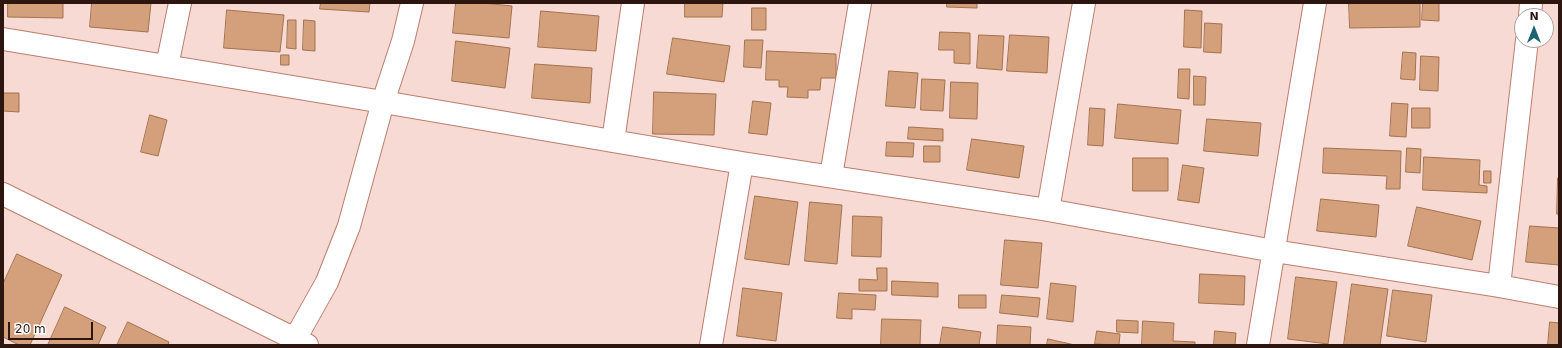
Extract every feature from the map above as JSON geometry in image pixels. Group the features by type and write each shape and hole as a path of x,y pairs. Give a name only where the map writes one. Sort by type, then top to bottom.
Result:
{"street":[{"path":"167,66 180,3"},
{"path":"3,194 301,342 349,226 383,102 403,41 412,3"},
{"path":"613,141 634,3"},
{"path":"831,176 860,3"},
{"path":"1048,210 1084,3"},
{"path":"1258,345 1315,3"},
{"path":"3,39 742,163 1048,210 1274,251 1559,296"},
{"path":"1499,286 1526,48"},
{"path":"711,345 742,163"}],"building":[{"path":"8,3 63,3 63,18 8,17"},
{"path":"92,3 151,3 148,32 90,27"},
{"path":"321,3 370,3 369,12 320,9"},
{"path":"456,3 483,3 512,6 509,38 453,33"},
{"path":"685,3 723,3 722,17 685,17"},
{"path":"947,3 977,3 977,8 947,7"},
{"path":"1349,3 1420,3 1420,27 1350,28"},
{"path":"1423,3 1439,3 1439,21 1422,20"},
{"path":"752,8 766,8 766,30 752,30"},
{"path":"227,10 284,15 280,52 224,48"},
{"path":"1185,10 1202,11 1201,48 1184,47"},
{"path":"541,11 599,16 596,51 538,47"},
{"path":"288,20 296,20 296,49 287,48"},
{"path":"304,20 315,21 315,51 303,50"},
{"path":"1205,23 1222,24 1221,53 1204,52"},
{"path":"940,32 970,33 970,64 954,63 954,50 939,50"},
{"path":"979,35 1004,36 1002,70 977,68"},
{"path":"1010,35 1049,37 1047,73 1007,71"},
{"path":"673,38 730,46 724,82 667,74"},
{"path":"745,40 763,40 761,68 744,67"},
{"path":"456,41 510,48 505,88 452,81"},
{"path":"767,51 836,54 836,78 821,78 820,90 808,90 808,98 787,97 788,87 779,87 779,80 766,80"},
{"path":"1403,52 1416,53 1415,80 1401,79"},
{"path":"281,55 289,55 289,65 281,65"},
{"path":"1421,56 1439,57 1438,91 1420,90"},
{"path":"535,64 592,68 590,103 532,98"},
{"path":"1179,69 1190,69 1189,99 1178,98"},
{"path":"889,71 918,73 915,108 886,106"},
{"path":"1194,76 1206,77 1205,105 1194,105"},
{"path":"922,79 945,80 943,111 921,110"},
{"path":"951,82 978,83 977,119 950,118"},
{"path":"654,92 716,94 714,135 653,134"},
{"path":"3,93 19,93 19,112 3,111"},
{"path":"753,101 771,103 767,135 749,133"},
{"path":"1392,103 1408,104 1406,137 1390,136"},
{"path":"1118,104 1181,110 1178,144 1115,138"},
{"path":"1090,108 1105,109 1103,146 1088,145"},
{"path":"1412,108 1430,108 1430,128 1412,128"},
{"path":"150,115 167,120 158,156 141,152"},
{"path":"1207,119 1261,123 1258,156 1204,151"},
{"path":"909,127 943,129 943,141 908,139"},
{"path":"972,139 1024,146 1019,178 967,170"},
{"path":"887,142 914,143 913,157 886,156"},
{"path":"924,146 940,146 940,162 924,162"},
{"path":"1324,148 1401,151 1400,189 1386,189 1387,176 1323,173"},
{"path":"1407,148 1421,149 1420,173 1406,172"},
{"path":"1424,157 1480,160 1479,185 1487,186 1487,193 1423,190"},
{"path":"1133,158 1168,158 1168,191 1133,191"},
{"path":"1183,165 1204,168 1199,203 1178,200"},
{"path":"1484,171 1491,171 1491,183 1484,183"},
{"path":"1558,178 1559,214 1557,214"},
{"path":"755,196 798,202 789,265 745,259"},
{"path":"1321,199 1379,205 1376,237 1317,231"},
{"path":"810,202 842,205 837,264 805,261"},
{"path":"1417,207 1481,221 1472,260 1408,246"},
{"path":"853,216 882,217 881,257 852,256"},
{"path":"1530,226 1559,228 1559,265 1526,262"},
{"path":"1005,240 1042,243 1038,288 1001,285"},
{"path":"17,254 62,275 30,345 19,345 3,337 3,284"},
{"path":"877,268 887,268 887,291 859,291 859,279 877,280"},
{"path":"1200,274 1245,276 1244,305 1199,303"},
{"path":"1296,277 1337,282 1328,344 1288,339"},
{"path":"892,281 938,283 938,297 892,295"},
{"path":"1051,283 1076,286 1073,322 1047,319"},
{"path":"1352,284 1388,289 1380,345 1344,345"},
{"path":"743,288 782,293 776,341 737,336"},
{"path":"1393,290 1432,295 1426,342 1387,336"},
{"path":"839,293 876,295 875,310 852,309 852,319 837,318"},
{"path":"959,295 986,295 986,308 959,308"},
{"path":"1002,295 1040,298 1038,317 1000,313"},
{"path":"65,307 106,327 98,345 48,345"},
{"path":"882,319 921,320 920,345 881,345"},
{"path":"1117,320 1138,321 1138,333 1117,332"},
{"path":"1143,321 1174,323 1173,341 1195,342 1195,345 1142,345"},
{"path":"128,322 169,342 168,345 117,345"},
{"path":"1550,322 1559,323 1559,345 1548,345"},
{"path":"998,325 1031,327 1030,345 997,345"},
{"path":"943,327 981,332 979,345 940,345"},
{"path":"1097,331 1120,334 1119,345 1095,344"},
{"path":"1215,331 1236,333 1235,345 1214,345"},
{"path":"1048,339 1075,345 1047,345"}]}
